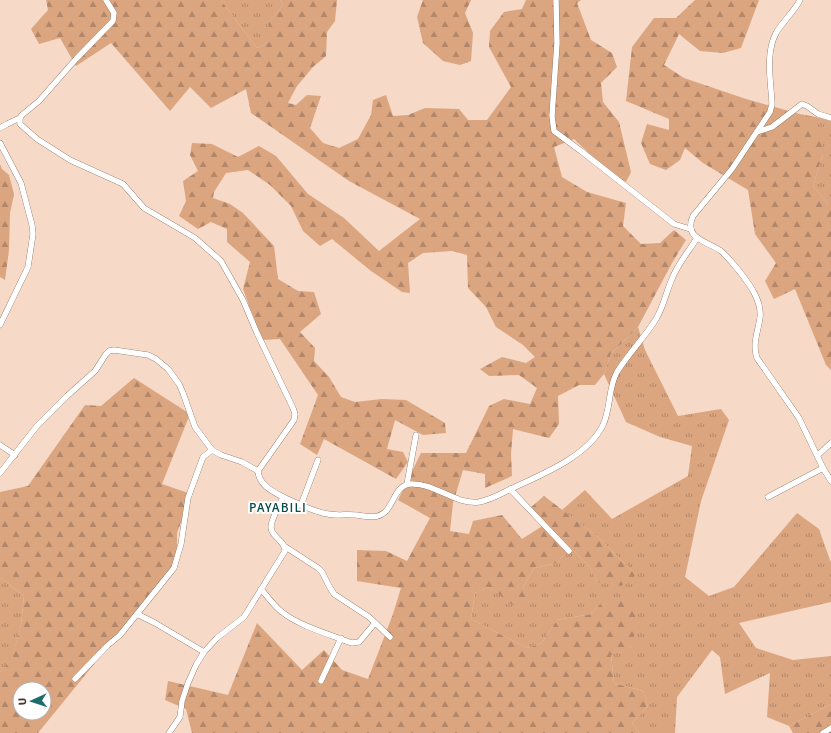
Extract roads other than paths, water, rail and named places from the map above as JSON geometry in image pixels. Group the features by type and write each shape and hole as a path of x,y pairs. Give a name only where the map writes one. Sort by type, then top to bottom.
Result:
{"street":[{"path":"0,128 20,118 39,101 76,59 113,21 114,13 106,0"},
{"path":"556,0 557,43 552,116 554,131 674,224 690,229 697,238 713,246 726,256 740,271 754,293 760,310 755,353 760,363 799,418 823,468 831,481"},
{"path":"690,229 693,216 732,169 758,132 771,108 770,52 777,31 800,0"},
{"path":"758,132 772,127 802,104 818,114 831,118"},
{"path":"20,118 20,124 22,127 37,139 70,160 119,181 128,188 144,208 196,238 221,261 244,300 257,333 295,414 294,420 258,471 258,478 283,498 330,515 376,517 384,513 397,492 401,487 407,484 429,487 462,500 472,502 484,501 543,474 564,462 587,445 596,435 606,417 615,377 657,318 663,306 672,277 697,238"},
{"path":"0,143 21,183 33,234 28,267 0,325"},
{"path":"0,473 38,426 67,396 95,371 109,351 114,350 148,355 156,359 168,369 175,377 183,392 194,427 212,450 221,455 242,462 258,471"},
{"path":"407,484 416,435"},
{"path":"818,455 831,443"},
{"path":"0,445 16,455"},
{"path":"75,678 120,635 176,565 181,544 188,498 203,457 212,450"},
{"path":"301,505 318,460"},
{"path":"768,498 823,468"},
{"path":"510,489 569,551"},
{"path":"283,498 271,523 272,531 284,546 322,572 334,594 369,617 390,637"},
{"path":"169,733 180,717 182,701 188,683 204,652 217,638 244,617 285,551 284,546"},
{"path":"261,589 275,606 288,616 352,643 359,642 375,623"},
{"path":"137,614 204,652"},
{"path":"321,681 341,638"},
{"path":"823,733 831,728"}],"district":[{"name":"PAYABILI","path":"278,508"}]}
